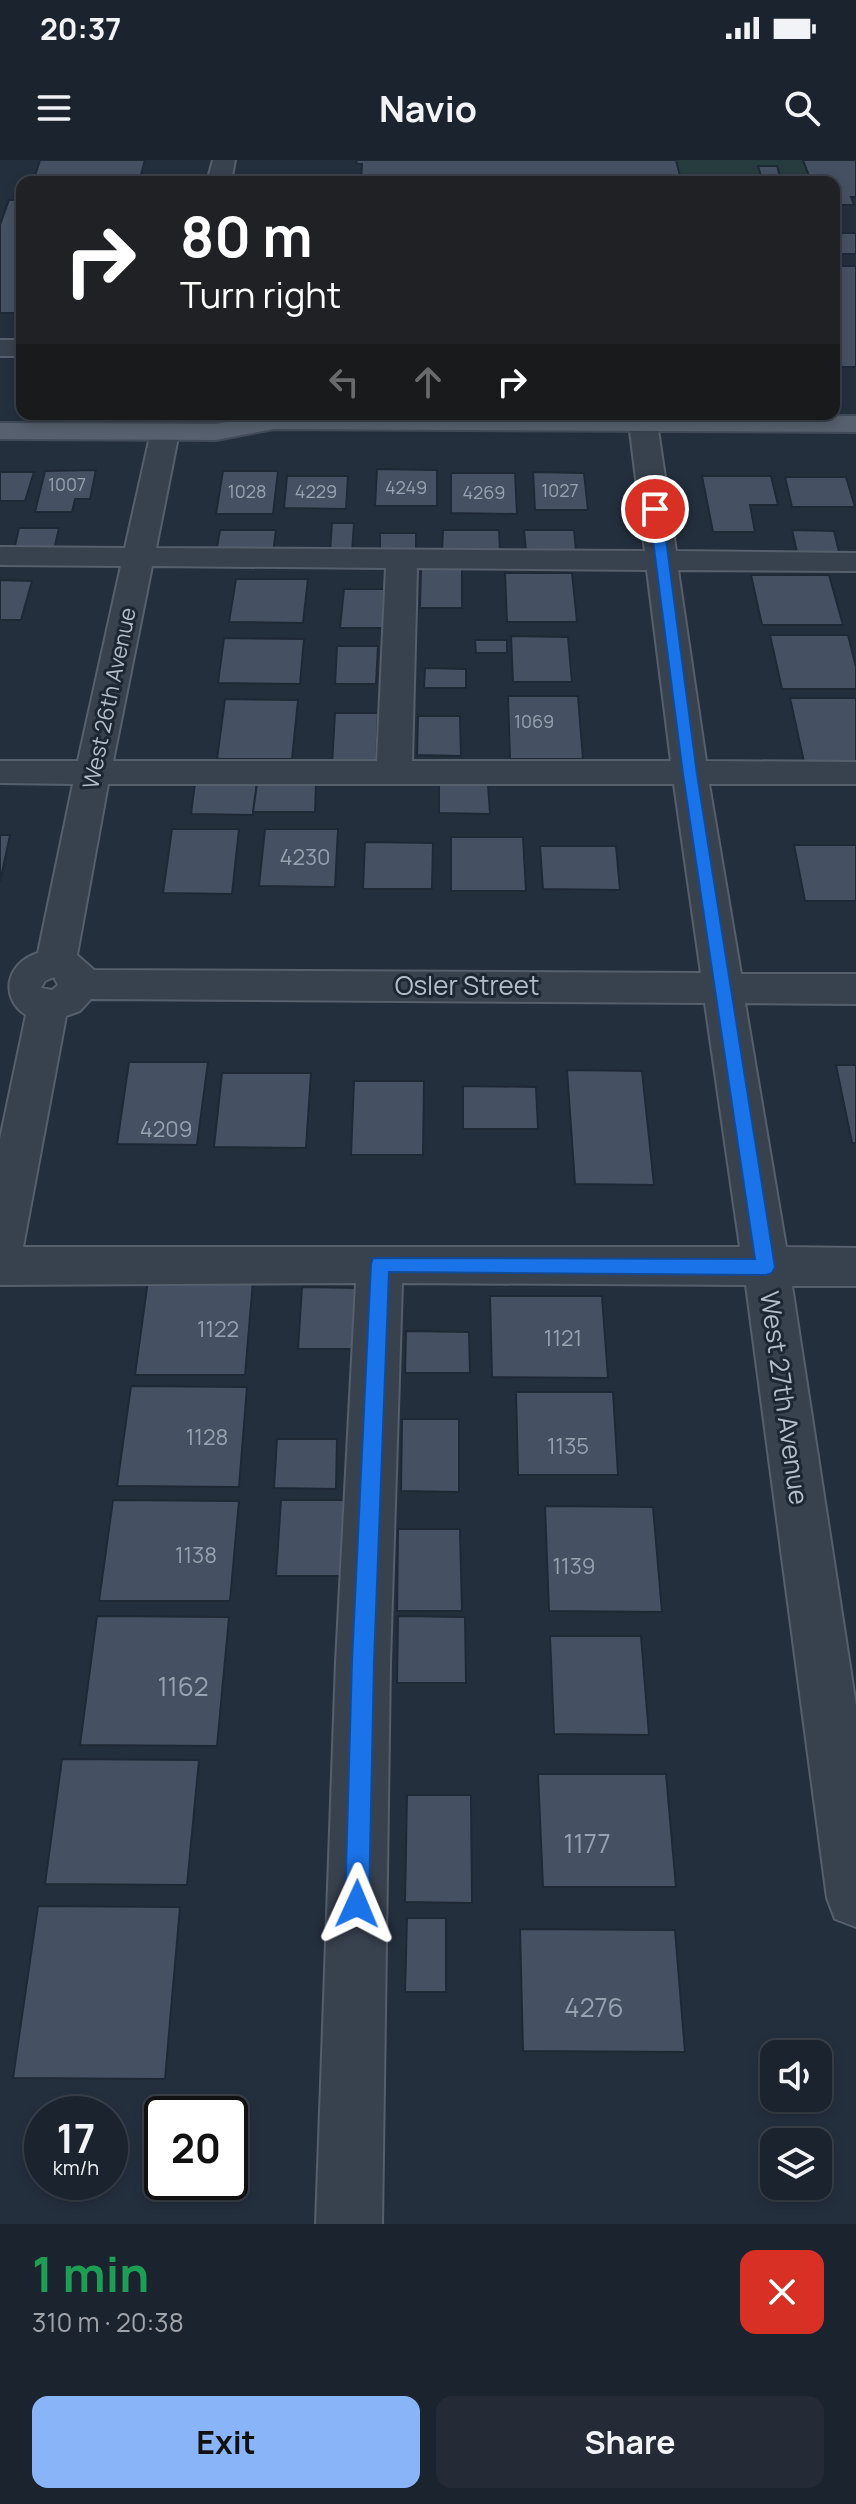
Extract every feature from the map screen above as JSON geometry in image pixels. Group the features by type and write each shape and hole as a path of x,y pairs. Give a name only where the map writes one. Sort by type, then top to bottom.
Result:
{"main road":[{"path":"270,420 274,421"},
{"path":"0,431 216,432 274,421 856,424"}],"street":[{"name":"West 27th Avenue","path":"643,423 690,774 766,1267 856,1898"},
{"name":"West 26th Avenue","path":"0,1247 41,984 93,771 165,432"},
{"path":"0,556 856,562"},
{"path":"394,772 402,559"},
{"path":"0,772 856,773"},
{"name":"Osler Street","path":"41,984 856,989"},
{"path":"349,2224 363,1662 380,1264"},
{"path":"0,1266 380,1264 856,1267"}],"green space":[{"path":"676,160 803,160 809,176 780,176 776,166 758,166 761,176 680,176"}],"building":[{"path":"40,160 145,160 141,176 35,176"},
{"path":"357,160 676,160 680,176 361,176 362,164 356,164"},
{"path":"803,160 856,160 856,197 851,197 854,205 840,205 840,176 809,176"},
{"path":"758,166 777,166 780,176 761,176"},
{"path":"9,200 16,200 16,313 0,313 0,225"},
{"path":"840,233 856,233 856,254 840,254"},
{"path":"840,266 856,266 856,367 840,367"},
{"path":"377,469 437,470 437,506 375,506"},
{"path":"96,470 90,499 75,499 72,512 35,512 45,471"},
{"path":"223,471 278,471 273,514 216,514"},
{"path":"0,472 34,472 25,501 0,501"},
{"path":"533,472 584,473 588,510 535,510"},
{"path":"451,473 515,473 517,514 451,513"},
{"path":"287,476 348,476 346,509 284,508"},
{"path":"702,476 771,476 778,505 750,505 755,532 713,532"},
{"path":"785,477 846,477 855,507 792,507"},
{"path":"332,523 354,523 352,553 330,553"},
{"path":"19,528 59,528 54,550 14,550"},
{"path":"220,530 276,530 273,553 216,553"},
{"path":"443,530 499,530 500,551 442,551"},
{"path":"524,530 574,530 576,551 526,551"},
{"path":"792,530 834,531 839,552 797,552"},
{"path":"380,533 416,533 416,551 380,551"},
{"path":"421,565 462,565 462,608 420,608"},
{"path":"505,573 572,573 577,622 507,622"},
{"path":"751,575 829,575 843,625 762,625"},
{"path":"236,579 308,579 303,623 229,622"},
{"path":"0,580 32,581 21,620 0,620"},
{"path":"344,589 386,589 384,628 340,628"},
{"path":"770,635 848,635 856,667 856,689 782,689"},
{"path":"511,636 568,637 572,682 513,682"},
{"path":"224,638 304,639 300,684 218,683"},
{"path":"475,640 507,640 507,653 476,653"},
{"path":"337,646 378,646 376,684 335,684"},
{"path":"425,668 466,669 466,688 424,688"},
{"path":"508,696 578,696 583,759 510,759"},
{"path":"790,698 856,698 856,762 804,762"},
{"path":"225,699 298,700 292,759 217,759"},
{"path":"335,713 378,713 376,764 332,764"},
{"path":"418,716 460,716 461,756 417,755"},
{"path":"195,783 257,783 253,815 191,814"},
{"path":"257,783 316,783 315,812 253,812"},
{"path":"439,783 488,784 490,814 439,813"},
{"path":"172,829 239,829 232,894 163,893"},
{"path":"265,829 338,829 335,887 259,886"},
{"path":"0,835 10,835 0,882"},
{"path":"451,837 523,837 526,891 451,891"},
{"path":"365,842 433,843 432,889 363,889"},
{"path":"794,845 856,845 856,901 805,901"},
{"path":"540,846 616,846 620,890 543,889"},
{"path":"129,1062 208,1062 197,1145 117,1144"},
{"path":"836,1065 856,1065 856,1143 852,1143"},
{"path":"567,1070 642,1071 654,1185 575,1184"},
{"path":"222,1073 311,1073 306,1148 214,1147"},
{"path":"354,1081 424,1081 423,1155 351,1155"},
{"path":"463,1086 536,1087 538,1129 463,1129"},
{"path":"148,1280 253,1281 245,1375 135,1375"},
{"path":"302,1287 361,1288 358,1349 298,1349"},
{"path":"490,1296 602,1296 608,1378 492,1377"},
{"path":"406,1331 469,1332 470,1373 405,1373"},
{"path":"131,1386 247,1387 239,1487 117,1486"},
{"path":"516,1392 613,1392 618,1475 518,1475"},
{"path":"402,1419 459,1419 459,1492 401,1491"},
{"path":"277,1439 337,1439 336,1489 274,1488"},
{"path":"113,1500 239,1501 230,1601 99,1601"},
{"path":"281,1500 344,1500 341,1576 276,1576"},
{"path":"545,1506 653,1507 662,1612 549,1611"},
{"path":"398,1529 460,1529 462,1611 397,1611"},
{"path":"97,1616 229,1617 217,1746 80,1745"},
{"path":"398,1616 465,1617 466,1683 397,1683"},
{"path":"550,1636 641,1636 649,1735 554,1734"},
{"path":"62,1759 199,1760 187,1885 45,1884"},
{"path":"538,1774 666,1774 676,1887 543,1887"},
{"path":"407,1795 471,1795 472,1903 405,1902"},
{"path":"38,1906 180,1907 165,2079 13,2078"},
{"path":"407,1918 446,1918 446,1992 405,1992"},
{"path":"520,1929 675,1930 685,2052 523,2051"}],"route":[{"path":"357,1904 363,1662 380,1264 766,1267 690,774 655,509"}]}
